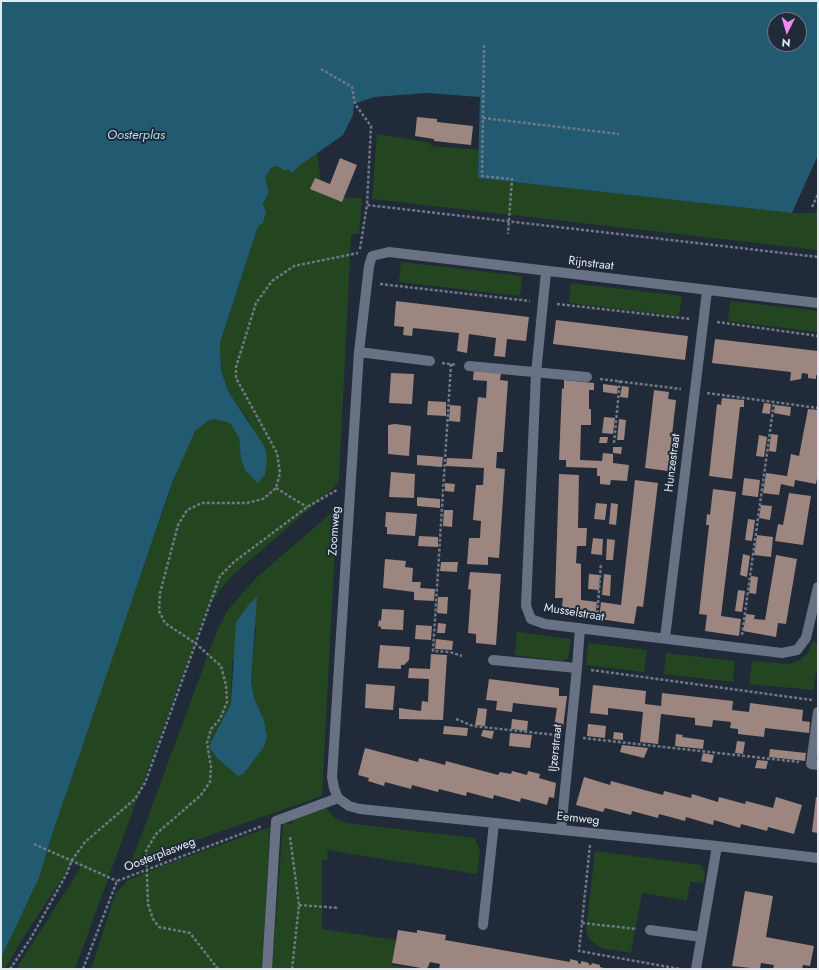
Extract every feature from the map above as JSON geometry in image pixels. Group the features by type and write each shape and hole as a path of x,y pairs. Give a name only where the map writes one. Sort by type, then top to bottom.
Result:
{"street":[{"name":"Rijnstraat","path":"369,266 372,256 389,252 546,272 818,303"},
{"name":"Zoomweg","path":"338,798 332,777 352,484 359,352 369,266"},
{"name":"Musselstraat","path":"546,272 536,374 526,606 531,619 546,624 782,653 798,650 806,638 818,588"},
{"name":"Hunzestraat","path":"665,638 707,290"},
{"path":"359,352 430,361"},
{"path":"469,366 536,374 587,377"},
{"name":"IJzerstraat","path":"561,830 580,628"},
{"path":"493,660 577,668"},
{"path":"814,764 818,712"},
{"path":"267,969 276,821 338,798"},
{"name":"Eemweg","path":"338,798 349,806 360,809 818,858"},
{"path":"483,925 494,823"},
{"path":"696,969 717,846"},
{"path":"650,930 701,937"}],"path":[{"path":"484,45 482,176 512,179 508,234"},
{"path":"218,969 190,933 159,927 153,920 148,904 146,851 156,834 201,795 210,782 211,767 207,743 212,729 220,719 228,702 226,685 221,666 195,643 165,623 159,611 160,593 178,525 187,510 202,503 247,503 263,499 276,488 280,473 277,453 239,387 236,378 236,366 256,303 272,282 294,266 359,253 367,205 370,126 355,104 352,87 321,69"},
{"path":"483,118 619,134"},
{"path":"812,207 818,194"},
{"path":"367,205 818,257"},
{"path":"367,283 703,320 818,336"},
{"path":"430,361 469,366"},
{"path":"452,364 433,651 450,652 462,656"},
{"path":"614,444 620,380"},
{"path":"740,649 774,402"},
{"path":"10,969 31,938 67,873 72,860 85,842 135,799 145,783 220,576 234,562 307,507 352,484"},
{"path":"276,488 307,507"},
{"path":"596,630 601,563"},
{"path":"577,668 818,701"},
{"path":"456,719 472,726 814,764"},
{"path":"288,816 299,905 292,969"},
{"name":"Oosterplasweg","path":"83,969 117,881 276,821"},
{"path":"591,833 579,951 680,969"},
{"path":"34,844 117,881"},
{"path":"299,905 340,908"},
{"path":"582,923 650,930"}],"green space":[{"path":"377,134 431,143 431,146 479,150 478,178 792,213 815,213 818,206 818,250 372,199"},
{"path":"317,153 321,183 337,197 362,198 359,234 352,234 351,236 339,479 337,485 233,575 219,591 206,611 75,969 16,969 81,867 73,862 21,941 5,969 1,969 1,958 39,878 84,739 179,464 195,431 208,421 214,419 231,423 239,437 241,459 250,423 228,391 221,370 220,343 258,226 263,223 266,213 263,205 269,192 265,178 271,167 277,166 283,170 290,170 291,174"},
{"path":"401,262 522,276 520,296 399,282"},
{"path":"571,283 682,296 679,316 569,303"},
{"path":"730,301 818,311 818,332 728,321"},
{"path":"337,508 322,796 131,863 216,633 227,611 257,577","holes":["256,627 251,682 254,698 264,720 265,740 264,747 243,774 227,767 209,746 231,703 232,661"]},
{"path":"517,632 571,639 568,658 561,661 515,655"},
{"path":"812,642 818,643 818,664 813,690 749,684 752,661 790,664 800,660 808,653"},
{"path":"588,643 647,650 644,672 586,665"},
{"path":"666,653 735,661 733,682 664,674"},
{"path":"326,808 334,817 346,823 475,838 480,851 477,874 327,850 328,860 322,860 322,929 396,940 392,965 417,969 272,969 283,823 293,824 292,819"},
{"path":"270,827 262,969 91,969 115,894 128,880 159,867"},
{"path":"595,851 701,865 705,874 704,883 690,882 687,901 642,893 631,953 601,948 589,939 586,930"}],"water":[{"name":"Oosterplas","path":"1,1 818,1 818,155 792,213 478,178 480,97 427,93 374,97 354,104 353,115 343,135 299,166 291,174 290,170 283,170 277,166 271,168 265,178 269,192 263,204 266,213 263,223 258,226 220,343 221,370 228,391 264,446 267,456 265,474 258,483 245,470 241,459 239,437 230,423 214,419 208,421 195,431 172,483 51,838 39,878 1,958"},
{"path":"257,597 251,682 254,698 264,720 267,737 264,747 243,774 238,776 217,758 209,746 231,703 236,622 250,603"}],"building":[{"path":"417,117 437,119 437,122 473,126 471,145 434,141 434,139 415,136"},
{"path":"340,158 357,165 342,202 310,189 315,178 330,184"},
{"path":"396,301 529,317 526,341 507,339 505,357 494,356 496,338 469,334 467,353 457,351 459,333 413,328 412,336 403,335 404,327 394,326"},
{"path":"556,320 688,336 685,360 553,344"},
{"path":"715,339 818,351 818,376 816,375 816,379 808,378 808,374 802,373 801,379 790,381 791,372 712,363"},
{"path":"474,369 501,373 500,380 508,381 503,452 497,452 496,468 505,469 499,558 488,557 488,565 467,564 469,538 480,538 481,521 473,520 476,485 483,485 484,468 446,466 447,458 472,459 478,397 486,398 487,381 473,380"},
{"path":"391,373 414,374 412,404 389,403"},
{"path":"564,380 594,383 594,390 589,390 591,425 581,425 580,460 602,461 603,453 613,454 613,463 629,465 627,481 611,480 610,485 600,484 600,476 597,476 597,468 566,467 566,460 559,460 562,388 564,389"},
{"path":"603,384 618,386 617,394 603,392"},
{"path":"622,386 629,387 628,398 620,397"},
{"path":"654,390 669,392 668,399 676,400 668,471 645,468"},
{"path":"722,398 744,400 744,407 740,407 732,479 709,476 717,404 721,405"},
{"path":"428,401 446,402 446,416 427,415"},
{"path":"764,403 771,404 770,414 762,413"},
{"path":"450,405 461,406 460,422 449,421"},
{"path":"775,405 791,407 790,416 774,413"},
{"path":"808,409 818,410 818,473 816,484 795,480 794,487 781,484 779,495 763,493 766,473 787,476 791,454 799,456"},
{"path":"604,417 615,418 613,434 602,433"},
{"path":"619,419 626,420 624,440 617,440"},
{"path":"395,424 411,426 409,456 388,454 388,425"},
{"path":"771,434 778,435 776,452 769,451"},
{"path":"759,435 767,437 764,457 756,456"},
{"path":"600,437 608,437 607,443 599,443"},
{"path":"613,447 622,447 621,454 613,453"},
{"path":"417,455 443,457 442,467 417,465"},
{"path":"391,472 415,474 414,498 389,497"},
{"path":"559,474 579,475 578,528 587,528 586,546 577,546 576,563 581,564 581,600 597,602 595,618 561,614 563,598 555,598"},
{"path":"744,478 760,480 758,497 742,495"},
{"path":"635,480 658,483 643,607 637,606 634,624 599,619 601,602 621,605"},
{"path":"445,483 455,484 454,492 445,491"},
{"path":"713,489 736,492 721,616 741,619 739,636 705,631 707,615 699,614 709,525 706,525 707,514 710,515"},
{"path":"789,493 811,496 803,545 775,541 778,524 783,525"},
{"path":"417,497 440,499 440,508 417,506"},
{"path":"596,503 607,504 605,520 594,519"},
{"path":"611,503 618,504 616,525 609,524"},
{"path":"761,505 772,506 770,520 759,518"},
{"path":"444,510 453,510 452,527 443,526"},
{"path":"386,512 417,514 415,536 387,534 387,527 385,527"},
{"path":"748,519 755,520 752,541 745,540"},
{"path":"757,535 773,537 771,557 754,555"},
{"path":"419,536 438,537 438,547 418,546"},
{"path":"593,538 603,539 602,555 591,554"},
{"path":"607,539 615,540 613,560 606,560"},
{"path":"743,554 750,556 747,577 740,575"},
{"path":"776,555 797,559 786,624 778,623 776,637 743,631 746,614 755,615 754,619 765,620"},
{"path":"385,559 406,561 405,567 413,568 412,582 421,582 420,588 435,589 434,601 414,600 414,592 383,588"},
{"path":"441,562 458,562 457,572 440,571"},
{"path":"470,572 501,574 496,645 476,643 476,634 468,633 471,590 468,589"},
{"path":"589,574 600,575 599,590 588,589"},
{"path":"604,574 611,575 610,596 602,595"},
{"path":"751,576 758,577 756,594 749,593"},
{"path":"738,590 745,591 742,612 735,611"},
{"path":"438,597 448,597 447,614 437,613"},
{"path":"382,609 404,610 403,630 381,629 381,627 378,626 379,620 381,621"},
{"path":"438,623 446,624 445,633 437,633"},
{"path":"416,625 432,626 431,640 415,639"},
{"path":"436,639 453,641 452,650 435,649"},
{"path":"380,645 410,647 409,660 404,665 401,665 401,669 378,668"},
{"path":"431,654 447,655 443,720 399,719 399,708 421,711 422,701 428,702 429,679 408,678 409,668 430,669"},
{"path":"489,679 559,688 559,696 567,696 563,728 554,727 557,708 513,703 512,712 496,710 497,701 486,700"},
{"path":"366,684 395,686 393,710 365,708"},
{"path":"593,685 646,691 645,704 661,706 662,693 733,701 732,710 749,712 750,703 803,710 802,721 810,722 809,733 765,728 764,737 738,734 738,729 730,728 731,722 713,720 712,727 695,725 695,718 661,714 658,744 640,742 643,712 608,708 608,715 590,713"},
{"path":"478,708 487,709 485,726 475,725"},
{"path":"512,719 528,721 527,731 511,729"},
{"path":"588,724 606,726 605,738 587,736"},
{"path":"444,726 468,728 467,736 443,734"},
{"path":"483,730 494,731 492,739 481,736"},
{"path":"614,732 623,733 623,740 613,739"},
{"path":"510,733 532,735 530,748 509,746"},
{"path":"676,734 683,735 682,737 704,740 703,749 675,746"},
{"path":"737,741 745,742 743,754 735,753"},
{"path":"622,745 648,748 644,758 620,752"},
{"path":"365,748 418,762 419,758 445,765 446,761 498,775 500,772 511,774 512,771 527,775 528,771 540,774 539,778 556,783 554,798 549,797 547,805 521,798 520,802 494,795 493,799 467,792 466,796 439,789 438,792 412,785 411,789 385,782 384,786 368,781 369,778 358,775"},
{"path":"770,749 806,753 805,761 769,757"},
{"path":"703,753 714,755 712,763 701,761"},
{"path":"757,760 768,761 766,769 755,768"},
{"path":"584,777 610,785 611,781 663,795 664,791 691,798 692,794 718,802 719,797 745,804 746,801 773,808 776,797 802,805 794,834 768,827 767,831 741,824 740,828 714,820 713,825 686,817 685,821 659,814 658,818 632,811 631,815 605,808 603,812 576,805"},
{"path":"816,797 818,798 818,833 812,832"},
{"path":"745,891 773,896 766,937 814,946 810,966 803,965 802,969 773,969 774,965 761,963 760,969 732,966"},
{"path":"398,930 417,933 417,930 446,935 445,940 570,962 570,959 578,961 578,963 581,964 581,961 589,963 589,965 592,963 600,965 600,967 607,969 439,969 440,964 430,962 427,969 392,963"}]}
